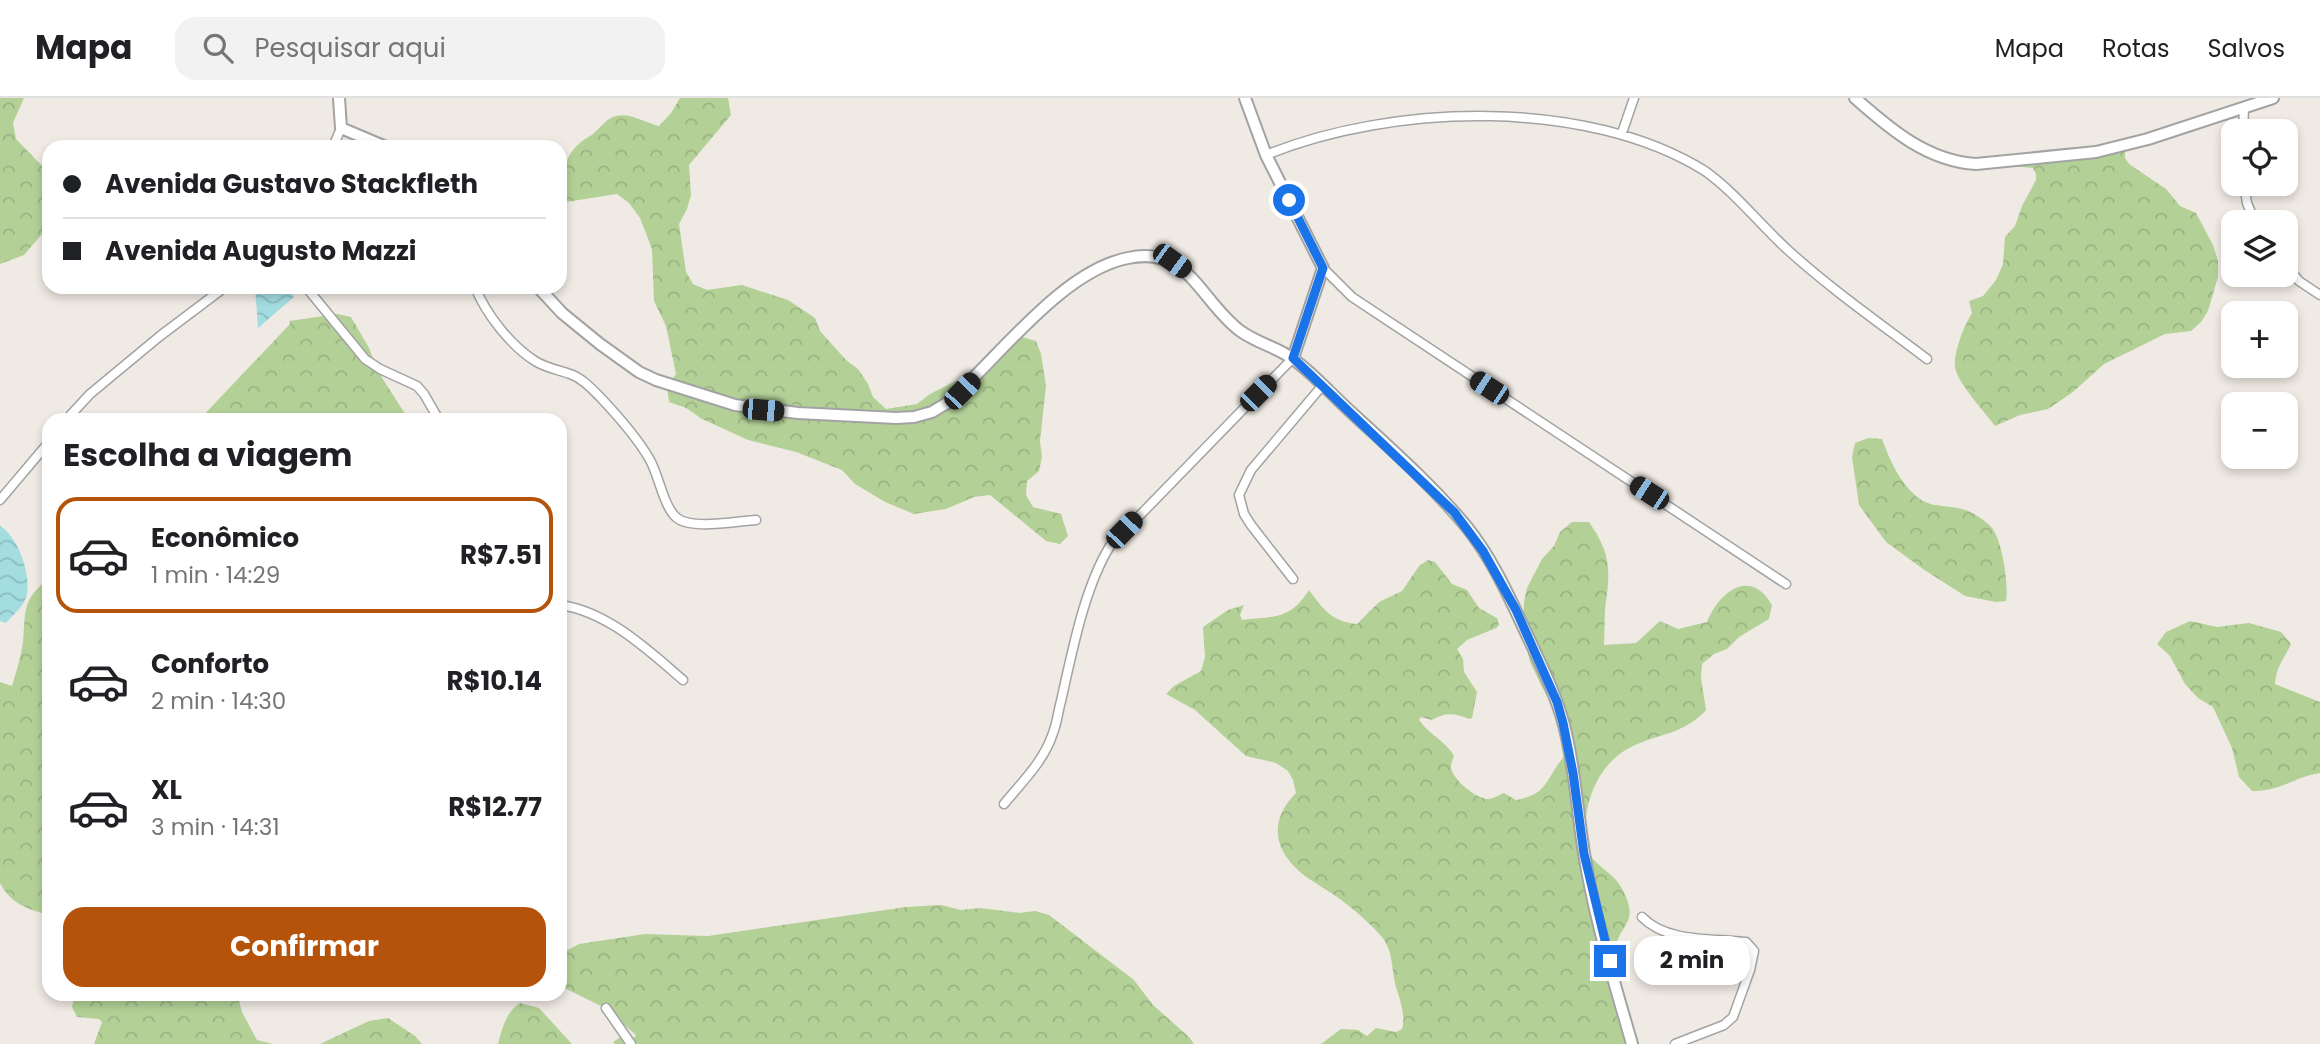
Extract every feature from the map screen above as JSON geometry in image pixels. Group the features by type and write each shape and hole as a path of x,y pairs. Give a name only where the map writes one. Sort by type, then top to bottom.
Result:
{"street":[{"path":"335,140 341,128 340,98"},
{"path":"1244,98 1266,155 1323,268 1352,297 1786,584"},
{"path":"1623,130 1634,98"},
{"path":"1855,98 1889,128 1918,146 1956,163 1976,164 2096,152 2148,139 2273,98"},
{"path":"2244,108 2244,119"},
{"path":"1266,155 1345,130 1428,113 1547,115 1586,120 1623,130 1675,152 1704,170 1735,195 1788,251 1927,359"},
{"path":"341,128 369,140"},
{"path":"544,294 562,313 600,345 639,372 656,380 735,405 763,410 896,418 932,412 947,403 1031,321 1082,278 1112,262 1144,256 1172,261 1187,272 1225,318 1241,331 1293,358 1440,497 1468,528 1516,610 1557,702 1563,723 1592,894 1632,1044"},
{"path":"1004,804 1031,772 1054,732 1087,602 1097,570 1110,546 1293,358 1323,268"},
{"path":"2298,279 2320,295"},
{"path":"72,413 90,394 216,294"},
{"path":"312,294 365,359 417,386 435,413"},
{"path":"478,294 487,310 518,347 536,362 581,379 600,398 645,453 658,476 668,506 677,518 683,522 698,524 756,520"},
{"path":"1293,579 1251,525 1244,514 1239,495 1251,470 1322,386"},
{"path":"0,499 42,450"},
{"path":"567,606 574,606 613,624 683,680"},
{"path":"1642,917 1659,930 1698,938 1746,942 1754,951 1733,1017 1724,1025 1675,1044"},
{"path":"606,1008 631,1044"}],"green space":[{"path":"0,98 24,98 13,123 16,139 42,166 42,234 24,255 0,264"},
{"path":"680,98 728,98 731,115 689,165 691,195 679,224 686,272 693,284 707,290 742,285 788,300 815,318 820,331 846,360 858,369 873,397 886,409 917,404 930,394 968,375 1006,340 1022,337 1036,341 1046,386 1040,441 1042,457 1039,471 1027,481 1026,495 1033,507 1061,514 1068,536 1060,544 1046,541 990,495 974,497 946,509 914,514 885,502 855,484 842,470 796,452 748,440 669,402 667,386 676,374 666,326 654,301 652,249 640,218 629,203 617,194 567,202 567,160 581,142 616,116 626,115 659,126"},
{"path":"2125,150 2125,158 2129,164 2166,189 2180,206 2196,213 2213,245 2218,261 2218,277 2208,311 2191,331 2165,334 2104,364 2073,392 2048,409 2020,415 1995,426 1959,378 1955,358 1962,333 1972,313 1969,301 1983,296 1996,280 2003,264 2005,237 2015,226 2036,180 2033,168 2010,166"},
{"path":"337,314 351,317 369,348 379,373 405,413 206,413 290,324 289,321"},
{"path":"1868,438 1882,439 1893,465 1916,496 1934,505 1968,511 1992,528 2004,563 2006,601 1996,602 1965,596 1886,542 1859,505 1852,457 1855,443"},
{"path":"1572,522 1589,522 1601,542 1607,560 1604,645 1636,643 1660,621 1678,629 1707,622 1719,601 1736,588 1754,587 1772,605 1769,619 1702,664 1701,678 1706,710 1680,729 1641,742 1619,755 1600,775 1589,801 1585,828 1587,849 1593,859 1620,885 1629,907 1629,918 1616,946 1613,987 1616,1014 1630,1044 1321,1044 1341,1029 1358,1030 1367,1036 1376,1028 1396,1032 1402,1029 1402,1008 1388,948 1367,921 1300,872 1284,853 1278,823 1296,793 1288,771 1276,763 1246,756 1195,710 1166,694 1174,686 1201,671 1205,657 1203,627 1228,610 1244,605 1240,615 1242,620 1273,617 1295,607 1309,590 1324,609 1335,617 1357,624 1379,602 1402,591 1419,566 1428,560 1435,562 1452,584 1467,590 1479,608 1497,618 1499,625 1467,640 1457,649 1463,659 1464,672 1477,692 1472,718 1450,714 1432,720 1421,717 1419,720 1451,751 1454,756 1452,772 1471,792 1488,799 1504,793 1516,800 1531,796 1544,786 1574,740 1569,724 1556,712 1530,662 1523,630 1524,602 1527,588 1542,559 1554,546 1560,532"},
{"path":"42,584 42,913 20,905 0,883 0,682 12,686 22,648 25,614 29,600"},
{"path":"2190,621 2217,627 2249,623 2281,632 2291,644 2279,668 2275,684 2320,702 2320,773 2262,791 2252,791 2239,777 2232,748 2213,707 2198,698 2185,684 2170,656 2157,644 2166,632"},
{"path":"941,905 961,910 980,908 1019,913 1035,911 1049,915 1134,980 1153,1005 1194,1044 615,1044 613,1042 619,1038 634,1038 636,1035 603,1007 567,989 567,950 579,944 645,934 708,936 906,907"},
{"path":"73,1001 239,1001 257,1040 273,1044 94,1044 102,1022 99,1019 77,1017 72,1007"},
{"path":"520,1003 539,1008 572,1044 498,1044 508,1016"},
{"path":"388,1018 415,1036 422,1044 320,1044 369,1021"}],"water":[{"path":"256,294 292,294 294,297 258,328"},
{"path":"0,526 19,550 28,583 24,602 6,623 0,621"}],"route":[{"path":"1289,200 1323,268 1293,358 1440,497 1468,528 1499,577 1557,702 1569,746 1592,894 1610,961"}]}
